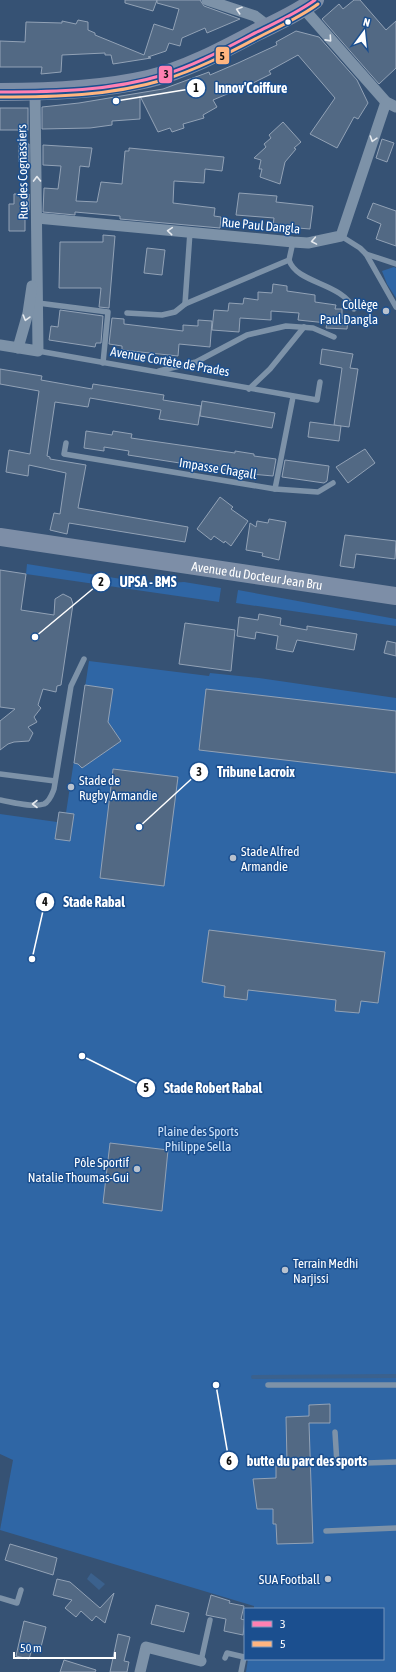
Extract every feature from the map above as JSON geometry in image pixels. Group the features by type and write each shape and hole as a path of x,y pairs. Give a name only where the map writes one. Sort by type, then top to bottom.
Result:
{"main road":[{"path":"0,92 81,90 148,79 196,62 310,4"},
{"name":"Avenue du Docteur Jean Bru","path":"0,537 396,596"}],"street":[{"path":"207,0 255,16 268,26"},
{"path":"310,4 386,102 396,107"},
{"name":"Rue des Cognassiers","path":"35,92 38,252"},
{"path":"341,236 386,102"},
{"name":"Rue Paul Dangla","path":"37,218 308,243 341,236"},
{"path":"38,252 38,351"},
{"path":"18,348 28,313 38,252"},
{"name":"Avenue Cortète de Prades","path":"0,344 38,351"},
{"path":"140,1672 146,1647 201,1661"}],"lane":[{"path":"185,304 190,232"},
{"path":"341,236 360,248 366,254 396,307"},
{"path":"293,242 289,260 297,272 345,296 354,309"},
{"path":"366,254 396,264"},
{"path":"127,313 162,315 175,312 185,304 289,260"},
{"path":"38,303 108,312 103,362"},
{"path":"157,372 196,362 247,335 286,326 313,328 334,337"},
{"path":"250,389 270,368 304,327"},
{"name":"Avenue Cortète de Prades","path":"38,351 317,400 320,382"},
{"path":"275,489 293,397"},
{"name":"Impasse Chagall","path":"66,443 64,454 275,489 318,492 333,483"},
{"path":"0,800 35,805 44,804 52,796 71,686 84,659"},
{"path":"0,774 55,781"},
{"path":"268,1386 396,1385"},
{"path":"336,1432 337,1464 396,1462"},
{"path":"326,1531 396,1528"},
{"path":"0,1598 17,1603 21,1590"},
{"path":"201,1661 210,1620"},
{"path":"225,1658 227,1652 244,1656 241,1672"}],"green space":[{"path":"394,267 396,268 396,298 387,284 382,271"},
{"path":"27,564 153,584 184,582 221,588 219,602 26,574"},
{"path":"238,590 396,619 396,626 236,603"},
{"name":"Plaine des Sports Philippe Sella","path":"89,661 209,676 210,673 259,678 396,698 396,1672 246,1672 248,1660 384,1660 384,1608 254,1608 254,1606 0,1530 13,1460 0,1454 0,814 57,822 59,812 66,813"}],"shaded area":[{"path":"91,1573 105,1584 99,1590 87,1579"}],"building":[{"path":"125,0 157,0 153,11 125,3"},
{"path":"157,0 200,0 204,6 240,19 207,33 205,28 182,38 180,46 169,43 166,51 148,57 151,58 113,64 111,55 105,55 105,53 62,55 61,72 41,74 42,67 0,67 0,41 25,42 26,22 62,23 62,21 76,24 78,20 88,22 88,30 95,33 95,35 144,55 154,24 173,30 179,9 157,3"},
{"path":"354,0 360,0 386,30 396,21 396,68 379,84 322,19 339,4 343,9"},
{"path":"296,31 319,37 357,80 368,103 358,119 354,117 337,148 310,134 335,98 298,55 269,71 271,74 213,100 217,107 203,115 204,118 183,124 184,128 172,132 170,128 158,132 140,96 140,119 112,121 112,125 90,128 42,129 42,107 79,103 163,89 209,72 210,75 277,45 276,42"},
{"path":"0,108 28,108 28,130 0,130"},
{"path":"283,122 301,142 294,148 296,149 285,162 280,184 260,177 262,169 259,169 261,160 254,158 266,147 264,144 271,138 269,135"},
{"path":"382,139 394,143 387,162 376,158"},
{"path":"19,143 29,144 29,163 19,162"},
{"path":"43,145 92,148 89,167 80,166 76,201 97,202 101,182 122,184 125,151 129,151 129,148 224,157 222,171 205,169 204,183 174,181 173,203 215,208 214,216 221,217 220,228 120,219 120,216 75,212 75,215 43,212 44,188 58,189 61,166 43,165"},
{"path":"239,193 277,196 276,202 313,206 310,229 273,226 274,218 236,215"},
{"path":"14,194 29,194 29,210 25,210 25,231 9,231 9,204 14,204"},
{"path":"373,203 396,211 396,246 376,239 381,224 367,218"},
{"path":"103,235 115,236 109,308 99,307 101,288 59,288 60,242 103,242"},
{"path":"147,248 165,250 162,275 144,273"},
{"path":"273,284 287,286 287,291 315,295 315,302 336,305 335,309 342,309 342,318 348,318 347,329 326,328 327,323 298,320 299,313 271,311 271,320 240,318 239,332 212,330 214,310 228,311 229,303 243,304 244,298 258,300 258,292 272,293"},
{"path":"60,310 103,316 101,343 96,343 95,347 49,340 51,326 58,327"},
{"path":"112,318 124,319 124,324 183,331 183,325 198,326 198,320 212,321 210,347 179,344 178,356 122,350 122,346 109,344"},
{"path":"322,349 353,354 350,368 358,369 349,427 334,425 342,368 320,364"},
{"path":"0,369 42,376 41,380 92,389 93,384 164,395 163,400 201,406 198,425 159,419 161,410 90,398 88,407 55,402 47,456 50,457 50,459 86,465 78,508 188,527 185,542 69,523 67,534 50,530 54,513 60,514 66,473 29,465 28,476 6,472 9,450 30,454 39,391 0,384"},
{"path":"202,401 275,413 272,428 200,416"},
{"path":"310,422 341,426 339,441 308,437"},
{"path":"86,431 112,435 113,431 132,434 131,438 235,453 235,451 254,454 254,456 276,459 273,476 128,455 129,451 104,447 104,451 84,448"},
{"path":"365,449 375,463 348,483 336,467"},
{"path":"285,460 329,466 327,481 324,483 282,477"},
{"path":"220,497 233,507 231,509 248,521 231,546 225,541 224,543 214,536 211,540 197,529"},
{"path":"269,519 286,522 279,560 262,556 263,553 246,550 250,523 256,527 257,521 268,523"},
{"path":"345,535 396,541 395,559 356,554 354,568 340,566"},
{"path":"0,570 26,574 21,610 54,615 55,599 63,594 71,598 73,604 61,685 57,686 56,692 43,689 38,705 41,708 34,717 37,722 28,727 33,733 29,741 14,742 8,744 0,750 0,721 15,709 0,707"},
{"path":"259,614 281,618 280,625 307,630 307,626 357,634 354,650 297,640 293,652 276,649 278,636 256,632 255,639 237,636 239,617 258,620"},
{"path":"185,623 235,630 231,671 179,664"},
{"path":"387,641 396,643 396,656 384,653"},
{"path":"85,685 113,689 108,722 121,741 82,768 78,764 74,763"},
{"path":"206,689 396,711 396,773 199,750"},
{"path":"113,769 178,777 164,886 100,878"},
{"path":"59,812 74,814 70,841 55,839"},
{"path":"209,930 385,952 378,1003 361,1001 359,1013 335,1011 336,1000 248,990 247,1000 224,997 225,986 202,982"},
{"name":"Pôle Sportif Natalie Thoumas-Gui","path":"110,1143 168,1150 162,1211 103,1203"},
{"name":"SUA Football","path":"330,1404 330,1423 309,1423 313,1543 277,1544 276,1524 273,1524 273,1509 257,1509 253,1479 276,1478 276,1461 287,1461 286,1417 309,1416 309,1405"},
{"path":"10,1544 57,1558 53,1575 5,1560"},
{"path":"57,1579 70,1582 100,1608 114,1593 105,1623 96,1616 92,1621 81,1611 76,1617 65,1608 72,1600 53,1595"},
{"path":"211,1595 230,1601 229,1603 244,1606 241,1619 244,1620 243,1635 224,1631 226,1619 206,1615"},
{"path":"156,1605 189,1613 184,1632 151,1624"},
{"path":"24,1621 46,1627 40,1651 32,1649 29,1659 16,1656"},
{"path":"118,1634 130,1637 124,1661 129,1662 127,1672 110,1672"},
{"path":"64,1660 96,1670 95,1672 60,1672"}],"waterway":[{"path":"253,1377 396,1376"}],"transit line":[{"name":"3","path":"0,92 82,90 123,84 163,75 211,56 287,17 315,0"},
{"name":"5","path":"0,97 41,97 102,92 163,80 199,67 223,56 296,18 318,4"}],"place":[{"name":"Innov'Coiffure","path":"116,101"},
{"name":"Collège Paul Dangla","path":"386,311"},
{"name":"UPSA - BMS","path":"35,637"},
{"name":"Stade de Rugby Armandie","path":"71,787"},
{"name":"Tribune Lacroix","path":"139,827"},
{"name":"Stade Alfred Armandie","path":"233,858"},
{"name":"Stade Rabal","path":"32,959"},
{"name":"Stade Robert Rabal","path":"82,1056"},
{"name":"Pôle Sportif Natalie Thoumas-Gui","path":"137,1169"},
{"name":"Terrain Medhi Narjissi","path":"285,1270"},
{"name":"butte du parc des sports","path":"216,1385"},
{"name":"SUA Football","path":"328,1579"}]}
